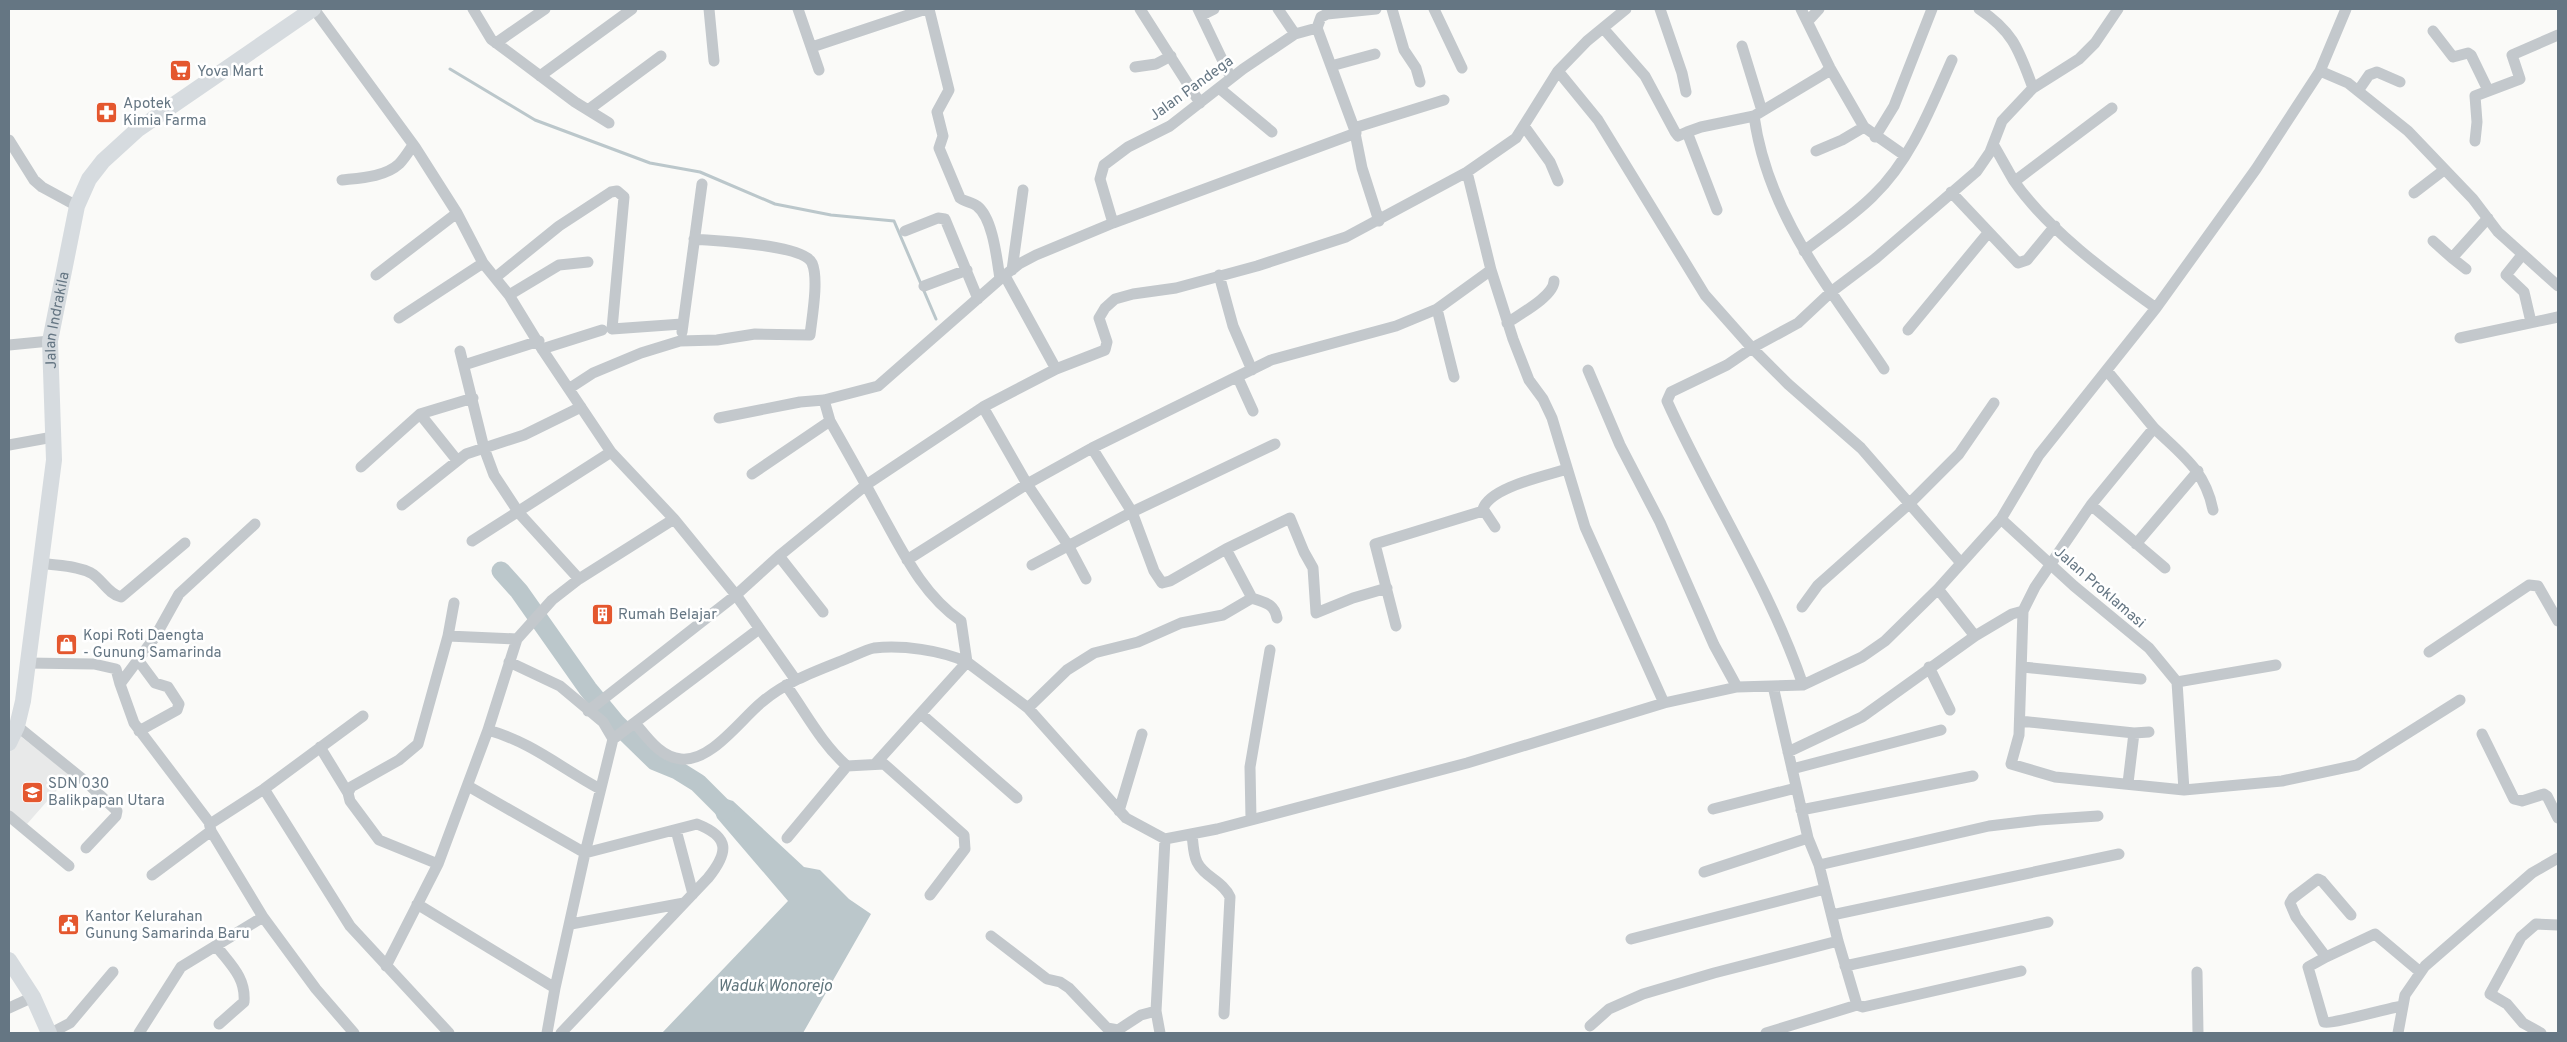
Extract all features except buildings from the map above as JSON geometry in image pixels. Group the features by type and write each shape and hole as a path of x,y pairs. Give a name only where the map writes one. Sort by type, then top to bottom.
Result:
{"street":[{"path":"313,9 413,145 457,213 483,263 510,295 540,345 611,452 674,519 736,595 791,682 823,743 847,766"},
{"name":"Jalan Indrakila","path":"9,743 17,726 50,506 54,460 50,341 77,206 89,179 103,161 137,130 313,9"},
{"path":"473,9 486,34 496,43 588,110 609,123"},
{"path":"496,43 545,9"},
{"path":"540,76 632,9"},
{"path":"709,9 714,61"},
{"path":"798,9 819,70"},
{"path":"812,47 927,9 949,90 937,112 943,136 939,148 960,198 976,204 983,215 1006,275 1056,369"},
{"path":"1140,9 1200,103"},
{"path":"1214,9 1200,12 1231,78"},
{"path":"1278,9 1296,34"},
{"path":"1376,9 1327,14 1320,17 1317,28 1355,131 1362,168 1379,221"},
{"path":"1392,9 1404,50 1416,68 1420,82"},
{"path":"1434,9 1462,68"},
{"path":"589,710 736,595 779,556 866,485 983,407 1056,369 1105,350 1108,342 1099,318 1112,300 1133,294 1176,288 1257,266 1346,237 1379,221 1467,172 1516,138 1558,71 1626,9"},
{"path":"1660,9 1679,64 1686,92"},
{"path":"1801,9 1830,68 1864,127 1875,137 1904,155"},
{"path":"1808,20 1819,9"},
{"path":"1875,137 1894,106 1932,9"},
{"path":"1979,9 1997,22 2010,35 2033,88"},
{"path":"1803,685 1793,655 1753,569 1722,506 1696,462 1667,401 1670,392 1727,365 1752,348 1798,323 1831,292 1876,258 1982,165 1993,144 2000,123 2033,88 2079,59 2095,43 2118,9"},
{"path":"633,724 660,752 680,759 696,757 708,752 762,701 791,682 873,648 906,648 957,658 967,662 1028,708 1118,811 1148,832 1165,839 1192,834 1467,763 1664,703 1737,686 1803,685 1862,657 1885,641 1938,589 2001,518 2038,455 2108,372 2256,169 2320,71 2346,9"},
{"name":"Jalan Pandega","path":"1113,223 1100,179 1104,165 1128,147 1170,126 1231,78 1296,34 1317,28"},
{"path":"1603,28 1645,76 1678,136 1701,127 1758,114 1824,74 1830,68"},
{"path":"2433,31 2453,57 2468,53 2471,55 2488,90"},
{"path":"2475,141 2477,122 2474,99 2477,94 2520,79 2511,57 2513,54 2558,35"},
{"path":"1742,46 1758,114 1758,144 1769,181 1788,225 1884,369"},
{"path":"1331,66 1375,54"},
{"path":"588,110 661,56"},
{"path":"1135,67 1156,64 1171,56"},
{"path":"1804,251 1874,196 1904,155 1926,120 1952,60"},
{"path":"1558,71 1598,120 1704,295 1752,348 1861,448 1908,505 1961,563"},
{"path":"2320,71 2348,83 2408,131 2522,255 2558,286"},
{"path":"2358,91 2369,75 2374,73 2400,82"},
{"path":"1219,88 1272,132"},
{"path":"719,418 800,402 824,400 878,386 1006,275 1036,255 1113,223 1355,131 1444,100"},
{"path":"2015,182 2112,108"},
{"path":"1524,126 1550,162 1558,181"},
{"path":"1816,151 1842,140 1864,127"},
{"path":"1687,132 1717,210"},
{"path":"9,140 34,180 42,187 77,206"},
{"path":"1993,144 2015,182 2055,226 2106,273 2156,308"},
{"path":"342,180 364,177 392,169 398,165 413,145"},
{"path":"2414,194 2444,170"},
{"path":"1467,172 1490,270 1507,322 1529,380 1552,418 1585,526 1664,703"},
{"path":"680,341 702,184"},
{"path":"1006,275 1023,190"},
{"path":"496,277 559,226 611,192 617,191 624,197 612,329 682,324"},
{"path":"1951,192 2012,259 2021,264 2027,260 2055,226"},
{"path":"376,275 457,213"},
{"path":"905,231 938,218 945,219 978,299"},
{"path":"2452,258 2488,218"},
{"path":"1908,330 1988,233"},
{"path":"570,388 593,373 642,353 680,341 717,340 755,334 810,335 814,294 812,264 808,258 778,248 694,239"},
{"path":"2433,242 2466,269"},
{"path":"2522,255 2506,275 2524,292 2531,322"},
{"path":"510,295 559,265 588,262"},
{"path":"400,318 483,263"},
{"path":"924,286 967,270"},
{"path":"907,560 1027,484 1092,448 1238,378 1271,360 1396,326 1437,309 1490,270"},
{"path":"1219,275 1233,326 1252,370"},
{"path":"1507,322 1549,294 1554,286 1554,281"},
{"path":"1437,309 1454,377"},
{"path":"2460,338 2558,317"},
{"path":"464,365 602,330"},
{"path":"9,345 50,341"},
{"path":"460,351 484,448 494,475 519,513 579,579"},
{"path":"1588,370 1620,445 1660,522 1714,645 1737,686"},
{"path":"2108,372 2154,428 2198,471 2204,481 2213,510"},
{"path":"1238,378 1253,411"},
{"path":"361,467 420,414 472,398"},
{"path":"824,400 830,421 907,560 927,590 944,609 961,621 967,662"},
{"path":"1802,608 1818,585 1908,505 1959,454 1994,403"},
{"path":"402,505 446,471 456,459 524,436 581,406"},
{"path":"983,407 1027,484 1068,545 1086,580"},
{"path":"420,414 456,459"},
{"path":"752,474 830,421"},
{"path":"2154,428 2091,505 2051,564 2023,610 2023,667 2019,735 2011,764 2055,777 2184,790 2282,781 2357,765 2460,700"},
{"path":"9,445 53,437"},
{"path":"1032,565 1132,512 1275,444"},
{"path":"1092,448 1132,512 1154,571 1162,583 1170,581 1226,549 1290,518 1304,552 1314,568 1316,613 1354,598 1387,588"},
{"path":"472,541 519,513 611,452"},
{"path":"1483,511 1486,502 1493,496 1514,486 1567,469"},
{"path":"2136,544 2198,471"},
{"path":"2091,505 2165,568"},
{"path":"1483,511 1495,527"},
{"path":"1396,626 1376,544 1483,511"},
{"name":"Jalan Proklamasi","path":"2001,518 2051,564 2149,648 2177,682"},
{"path":"386,966 438,864 488,730 517,639 552,600 579,579 674,519"},
{"path":"120,684 155,636 179,594 254,524"},
{"path":"41,563 75,567 88,572 115,595 121,597 185,543"},
{"path":"1226,549 1252,598 1271,606 1277,618"},
{"path":"779,556 823,612"},
{"path":"2429,652 2529,585 2538,586 2558,620"},
{"path":"1938,589 1975,636"},
{"path":"1028,708 1067,670 1094,653 1138,642 1181,623 1223,615 1252,598"},
{"path":"348,793 351,787 399,760 418,744 448,636 454,603"},
{"path":"1788,752 1862,717 1929,667 1975,636 2012,614 2023,610"},
{"path":"547,1033 585,853 600,789 615,739 759,629"},
{"path":"448,636 517,639"},
{"path":"1251,819 1250,767 1270,650"},
{"path":"138,660 155,683 168,687 179,704 177,710 139,731"},
{"path":"509,662 552,680 589,710 607,727 615,739"},
{"path":"876,763 967,662"},
{"path":"27,663 103,664 116,670 134,722 139,731 211,828 263,917 316,989 354,1033"},
{"path":"2184,790 2177,682 2276,665"},
{"path":"1929,667 1950,710"},
{"path":"2023,667 2141,679"},
{"path":"1773,686 1808,838 1819,865 1838,941 1857,1005"},
{"path":"920,714 1017,798"},
{"path":"152,874 362,716"},
{"path":"2020,721 2134,733 2149,732"},
{"path":"17,726 115,808 116,816 86,848"},
{"path":"488,730 513,737 531,746 600,789"},
{"path":"1792,769 1941,730"},
{"path":"2128,783 2134,733"},
{"path":"1118,811 1142,734"},
{"path":"2482,734 2514,799 2522,801 2544,794 2547,796 2558,818"},
{"path":"320,747 348,793 350,801 379,840 438,864"},
{"path":"787,838 847,766 876,763 886,766 964,835 965,849 930,895"},
{"path":"1801,810 1973,776"},
{"path":"468,786 585,853 697,824 711,829 722,840 724,852 721,863 561,1033"},
{"path":"1713,809 1796,788"},
{"path":"264,789 350,926 449,1033"},
{"path":"9,816 69,866"},
{"path":"1819,865 1989,826 2098,816"},
{"path":"676,830 693,894"},
{"path":"1192,834 1196,861 1203,870 1226,888 1230,897 1224,1014"},
{"path":"1704,872 1808,838"},
{"path":"1160,1033 1156,1011 1165,839"},
{"path":"1832,915 2119,854"},
{"path":"2398,1033 2402,1019 2402,1006 2406,994 2420,972 2532,874 2558,858"},
{"path":"2326,957 2290,906 2293,898 2318,879 2322,881 2351,915"},
{"path":"1631,939 1825,889"},
{"path":"570,924 684,903"},
{"path":"417,904 555,988"},
{"path":"139,1033 181,967 217,947 263,917"},
{"path":"1845,966 2048,922"},
{"path":"2541,1033 2523,1023 2507,1004 2490,994 2524,934 2536,924 2558,926"},
{"path":"2402,1006 2326,1023 2308,969 2309,965 2375,934 2420,972"},
{"path":"992,936 1047,979 1060,982 1069,988 1106,1028 1118,1030 1141,1015 1156,1011"},
{"path":"1590,1026 1609,1009 1643,994 1714,973 1838,941"},
{"path":"217,947 240,978 245,990 244,1002 219,1024"},
{"path":"9,960 32,997 50,1033 70,1023 113,972"},
{"path":"1766,1033 1857,1005 1863,1007 2021,971"},
{"path":"2197,972 2198,1033"},
{"path":"9,1008 32,997"}],"shaded area":[{"name":"SDN 030 Balikpapan Utara","path":"19,735 70,775 27,824 9,810 9,747"}],"water":[{"name":"Waduk Wonorejo","path":"708,793 733,801 804,867 820,870 849,899 871,914 803,1033 662,1033 788,901 717,818"}],"waterway":[{"path":"450,69 535,120 650,163 700,172 775,204 831,215 894,221 936,319"},
{"path":"501,571 519,591 588,689 616,723 655,761 677,770 698,783 725,810"}],"place":[{"name":"Yova Mart","path":"181,71"},
{"name":"Apotek Kimia Farma","path":"107,112"},
{"name":"Rumah Belajar","path":"602,614"},
{"name":"Kopi Roti Daengta - Gunung Samarinda","path":"67,644"},
{"name":"SDN 030 Balikpapan Utara","path":"32,792"},
{"name":"Kantor Kelurahan Gunung Samarinda Baru","path":"69,925"}]}
